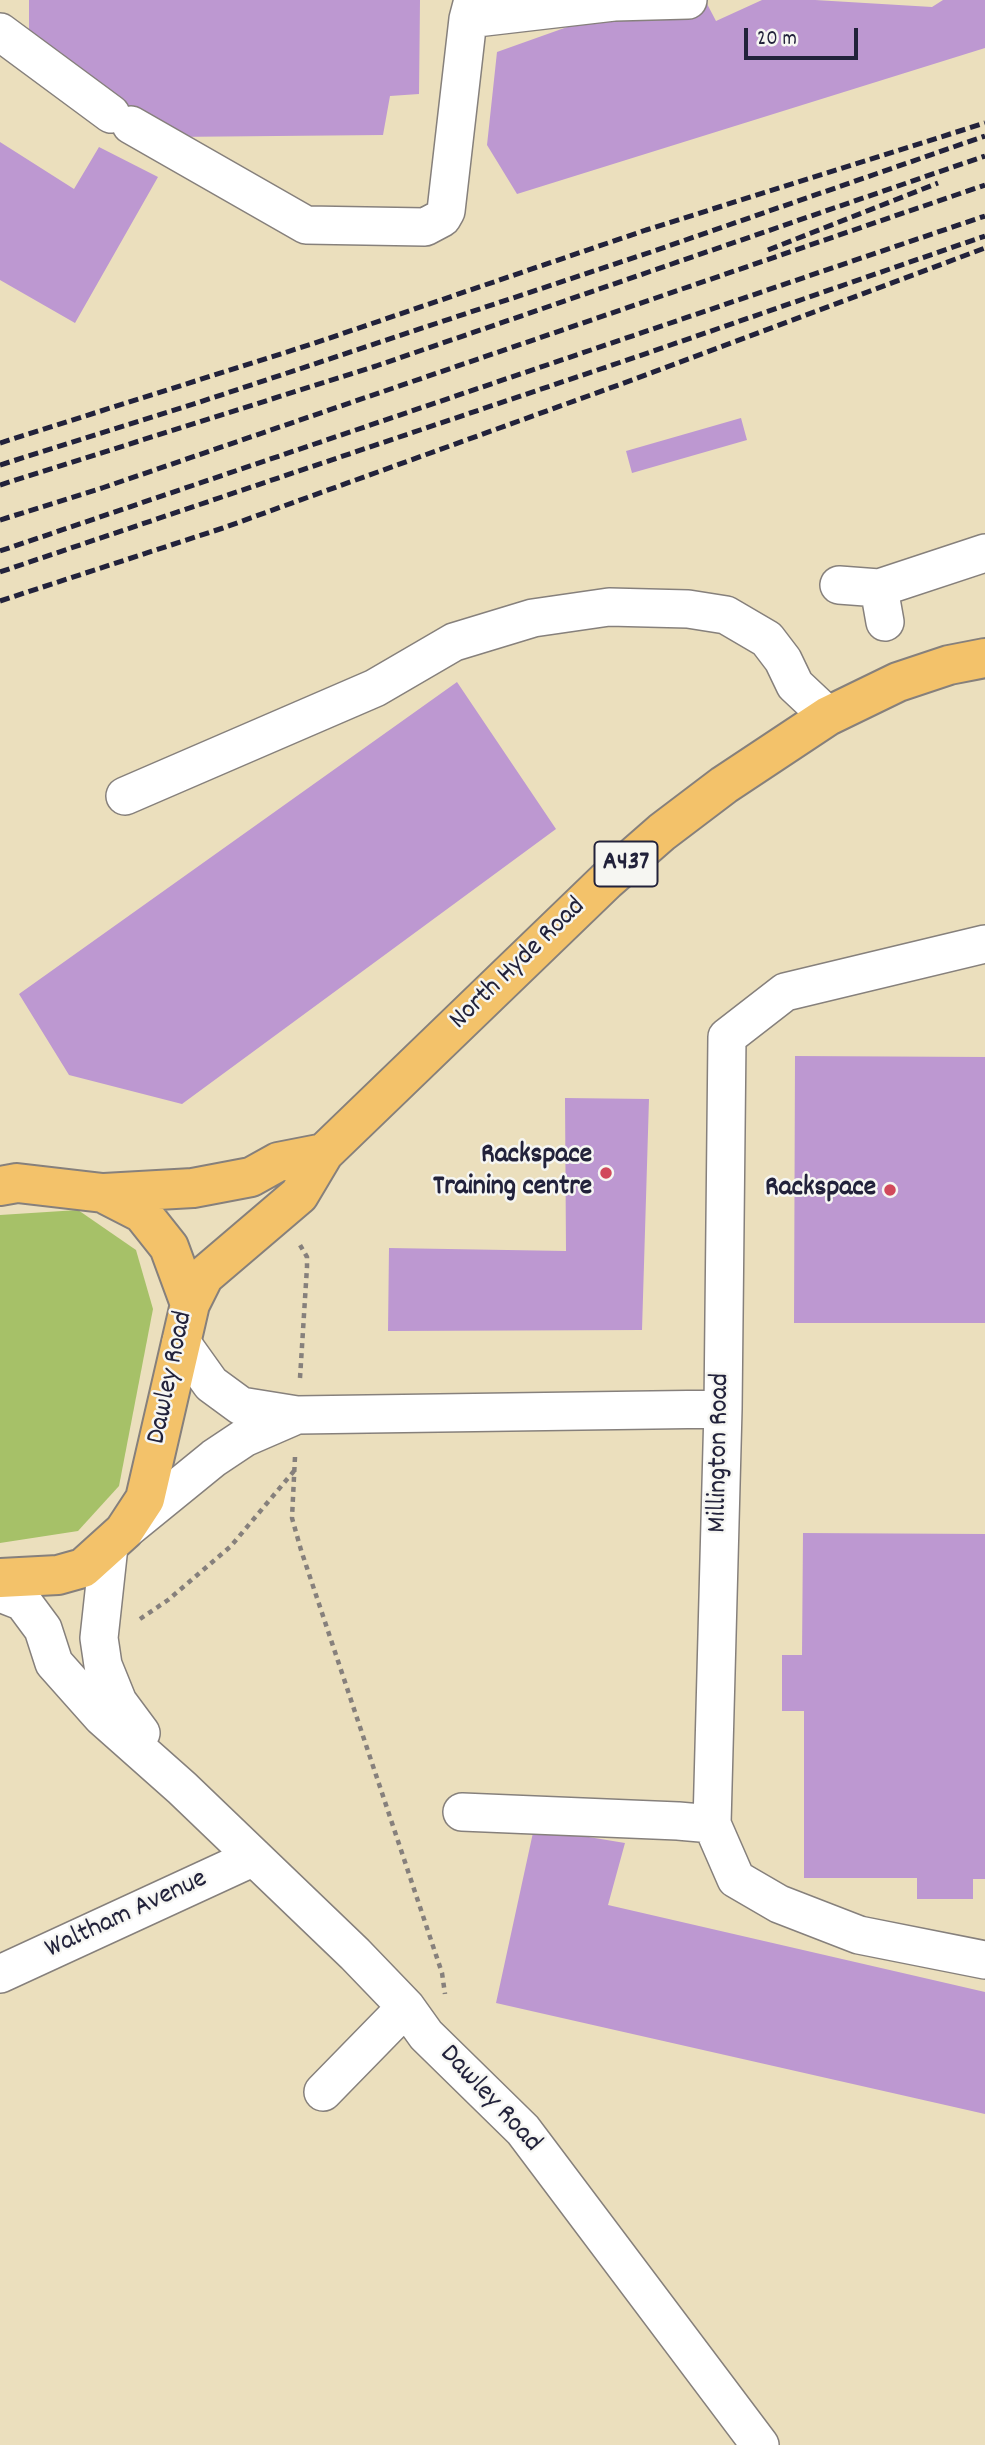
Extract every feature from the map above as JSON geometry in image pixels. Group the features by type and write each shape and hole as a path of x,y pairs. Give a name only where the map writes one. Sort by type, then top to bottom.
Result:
{"main road":[{"name":"North Hyde Road","path":"190,1304 204,1276 299,1195 324,1153 606,881 662,832 724,785 828,716 898,682 948,665 985,658"},
{"name":"Dawley Road","path":"0,1153 39,1180 60,1187"},
{"path":"103,1193 193,1188 251,1177 278,1162 324,1153"},
{"name":"Dawley Road","path":"0,1186 17,1183 103,1193 142,1213 169,1247 190,1304 145,1499 117,1539 83,1567 58,1575 0,1577"}],"street":[{"path":"0,32 121,120 306,225 425,227 442,218 446,211 470,9 688,0"},
{"path":"839,585 882,605 985,553"},
{"path":"125,796 375,688 454,642 533,618 609,607 688,608 726,615 767,639 783,660 795,685 828,716"},
{"name":"Millington Road","path":"985,944 785,992 727,1037 723,1409 712,1824 736,1879 779,1904 859,1935 985,1961"},
{"path":"181,1342 211,1384 241,1406 299,1399 723,1409"},
{"path":"117,1539 214,1458 299,1399"},
{"name":"Dawley Road","path":"117,1539 99,1638 103,1665 118,1702 182,1788"},
{"name":"Dawley Road","path":"0,1593 23,1602 43,1629 54,1662 102,1717 254,1857 523,2130 760,2445"},
{"path":"462,1812 712,1824"},
{"name":"Waltham Avenue","path":"0,1974 254,1857"},
{"path":"323,2092 416,2021"}],"path":[{"path":"294,1238 307,1257 299,1399"},
{"path":"137,1622 169,1600 231,1546 294,1470 292,1518 301,1550 446,1988 439,2019 416,2021"}],"green space":[{"path":"78,1210 136,1250 153,1309 119,1486 78,1531 0,1543 0,1215"}],"building":[{"path":"29,0 420,0 419,94 390,96 383,135 170,137 29,52"},
{"path":"643,0 705,0 716,21 762,0 815,0 932,7 943,0 985,0 985,48 517,194 487,145 497,52"},
{"path":"0,142 74,189 99,147 158,177 75,323 0,280"},
{"path":"741,418 747,440 632,473 626,451"},
{"path":"457,682 556,829 182,1104 69,1075 19,994"},
{"name":"Rackspace","path":"795,1056 985,1057 985,1323 794,1323"},
{"name":"Rackspace Training centre","path":"565,1098 649,1099 642,1330 388,1331 389,1248 566,1251"},
{"path":"803,1533 985,1534 985,1879 973,1879 973,1899 917,1899 917,1878 804,1878 804,1711 782,1711 782,1655 802,1655"},
{"path":"534,1828 625,1843 608,1905 985,1992 985,2114 496,2003"}],"railway":[{"path":"0,443 312,344 646,230 985,123"},
{"path":"0,465 200,402 651,252 985,136"},
{"path":"0,485 376,366 985,156"},
{"path":"768,250 938,183"},
{"path":"0,520 102,488 985,185"},
{"path":"0,551 985,216"},
{"path":"0,572 985,236"},
{"path":"0,601 223,528 635,379 985,248"}],"place":[{"name":"Rackspace Training centre","path":"606,1173"},
{"name":"Rackspace","path":"890,1190"}]}
